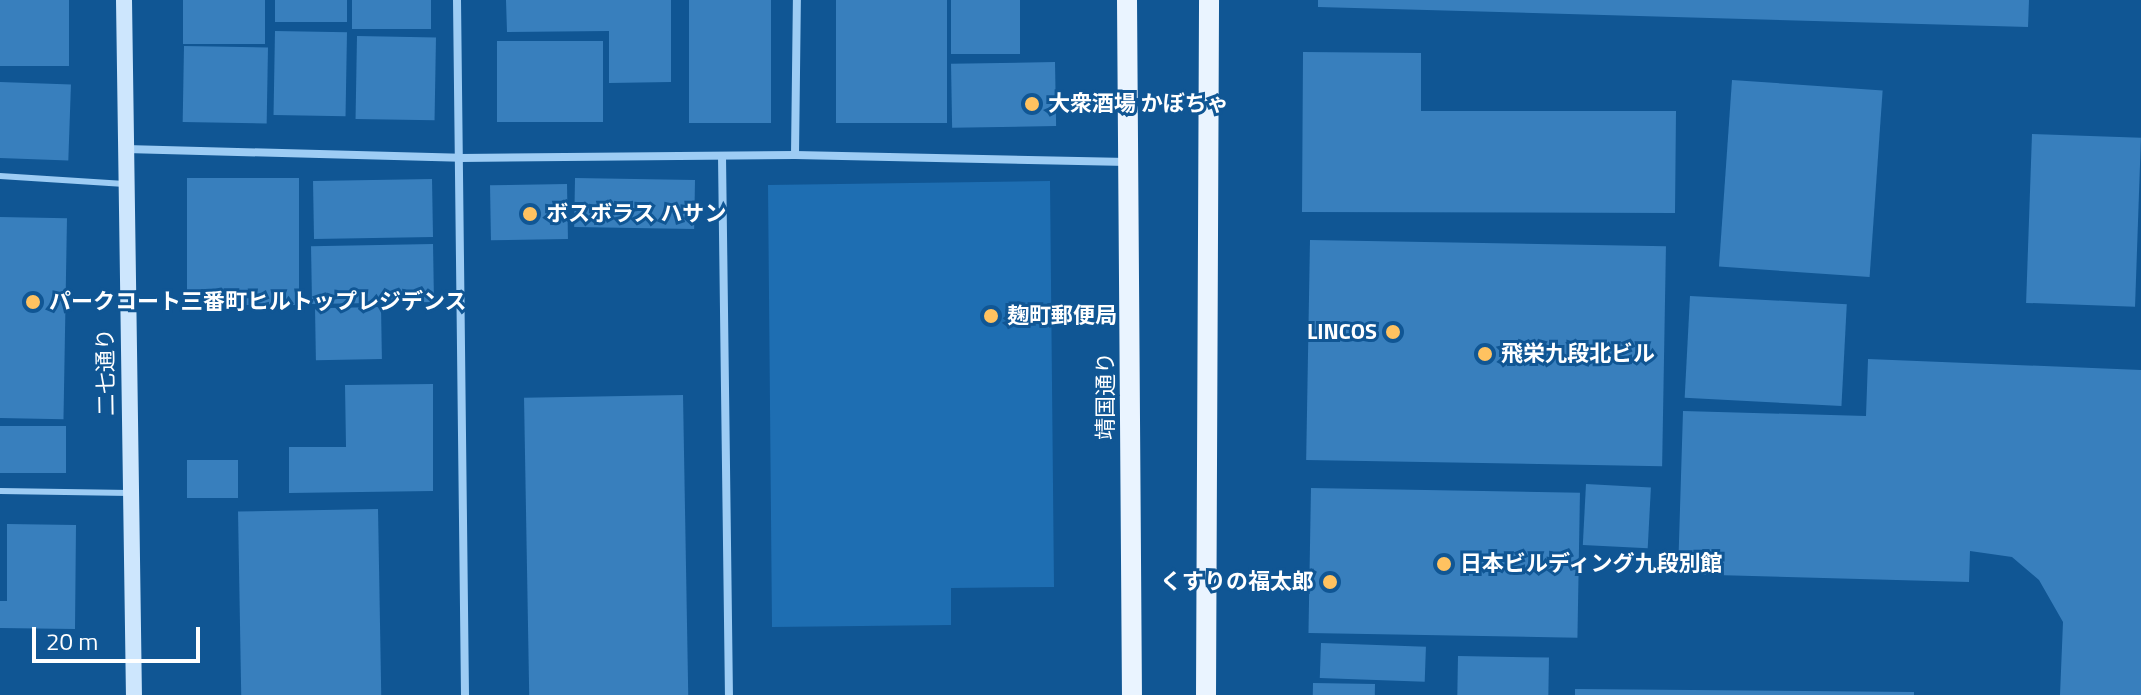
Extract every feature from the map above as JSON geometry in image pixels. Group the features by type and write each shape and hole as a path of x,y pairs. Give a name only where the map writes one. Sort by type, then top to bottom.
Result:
{"main road":[{"name":"靖国通り","path":"1127,0 1132,695"},
{"path":"1206,695 1209,0"}],"street":[{"name":"二七通り","path":"124,0 134,695"},
{"path":"457,0 465,695"},
{"path":"795,155 797,0"},
{"path":"125,149 460,158 795,155 1128,162"},
{"path":"722,156 729,695"}],"lane":[{"path":"0,176 125,184"},
{"path":"0,491 130,493"}],"shaded area":[{"path":"1050,181 1054,587 951,588 951,625 772,627 768,185"}],"building":[{"path":"0,0 69,0 69,66 0,66"},
{"path":"183,0 265,0 265,44 183,44"},
{"path":"275,0 347,0 347,22 275,22"},
{"path":"352,0 431,0 431,29 352,29"},
{"path":"506,0 671,0 671,82 609,83 609,31 507,32"},
{"path":"689,0 771,0 771,123 689,123"},
{"path":"836,0 947,0 947,123 836,123"},
{"path":"951,0 1020,0 1020,54 951,54"},
{"path":"1318,0 2029,0 2028,27 1318,7"},
{"path":"275,31 347,32 346,116 274,115"},
{"path":"357,36 436,37 435,120 356,119"},
{"path":"497,41 603,41 603,122 497,122"},
{"path":"184,46 268,47 267,123 183,122"},
{"path":"1303,52 1421,53 1421,111 1676,111 1675,213 1302,212"},
{"path":"1055,62 1056,126 952,128 951,64"},
{"path":"1732,80 1883,91 1870,277 1719,267"},
{"path":"0,82 71,84 68,160 0,158"},
{"path":"2032,134 2141,138 2135,307 2026,303"},
{"path":"187,178 299,178 299,305 187,305"},
{"path":"575,178 695,180 694,229 574,227"},
{"path":"432,179 433,237 314,239 313,181"},
{"path":"567,184 568,239 491,240 490,185"},
{"name":"パークコート三番町ヒルトップレジデンス","path":"0,217 67,218 63,419 0,418"},
{"name":"飛栄九段北ビル","path":"1310,240 1666,246 1662,466 1306,460"},
{"path":"433,244 434,302 312,304 311,246"},
{"path":"1690,296 1847,304 1841,406 1685,398"},
{"path":"381,307 382,359 316,360 315,308"},
{"path":"1868,359 2141,370 2141,695 2060,695 2063,622 2039,580 2012,557 1970,551 1969,582 1678,574 1683,411 1866,416"},
{"path":"433,384 433,491 289,493 289,447 346,447 345,385"},
{"path":"683,395 688,695 529,695 524,398"},
{"path":"0,426 66,426 66,473 0,473"},
{"path":"187,460 238,460 238,498 187,498"},
{"path":"1586,484 1651,487 1648,548 1583,545"},
{"name":"日本ビルディング九段別館","path":"1311,488 1580,493 1577,638 1308,633"},
{"path":"378,509 381,695 241,695 238,511"},
{"path":"7,524 76,525 75,629 0,628 0,601 7,601"},
{"path":"1321,643 1426,647 1425,682 1320,678"},
{"path":"1458,656 1549,658 1548,695 1457,695"},
{"path":"1313,683 1375,684 1375,695 1313,695"},
{"path":"1575,689 1914,692 1914,695 1575,695"}],"place":[{"name":"大衆酒場 かぼちゃ","path":"1032,104"},
{"name":"ボスボラス ハサン","path":"530,214"},
{"name":"パークコート三番町ヒルトップレジデンス","path":"33,302"},
{"name":"麹町郵便局","path":"991,316"},
{"name":"LINCOS","path":"1393,332"},
{"name":"飛栄九段北ビル","path":"1485,354"},
{"name":"日本ビルディング九段別館","path":"1444,564"},
{"name":"くすりの福太郎","path":"1330,582"}]}
